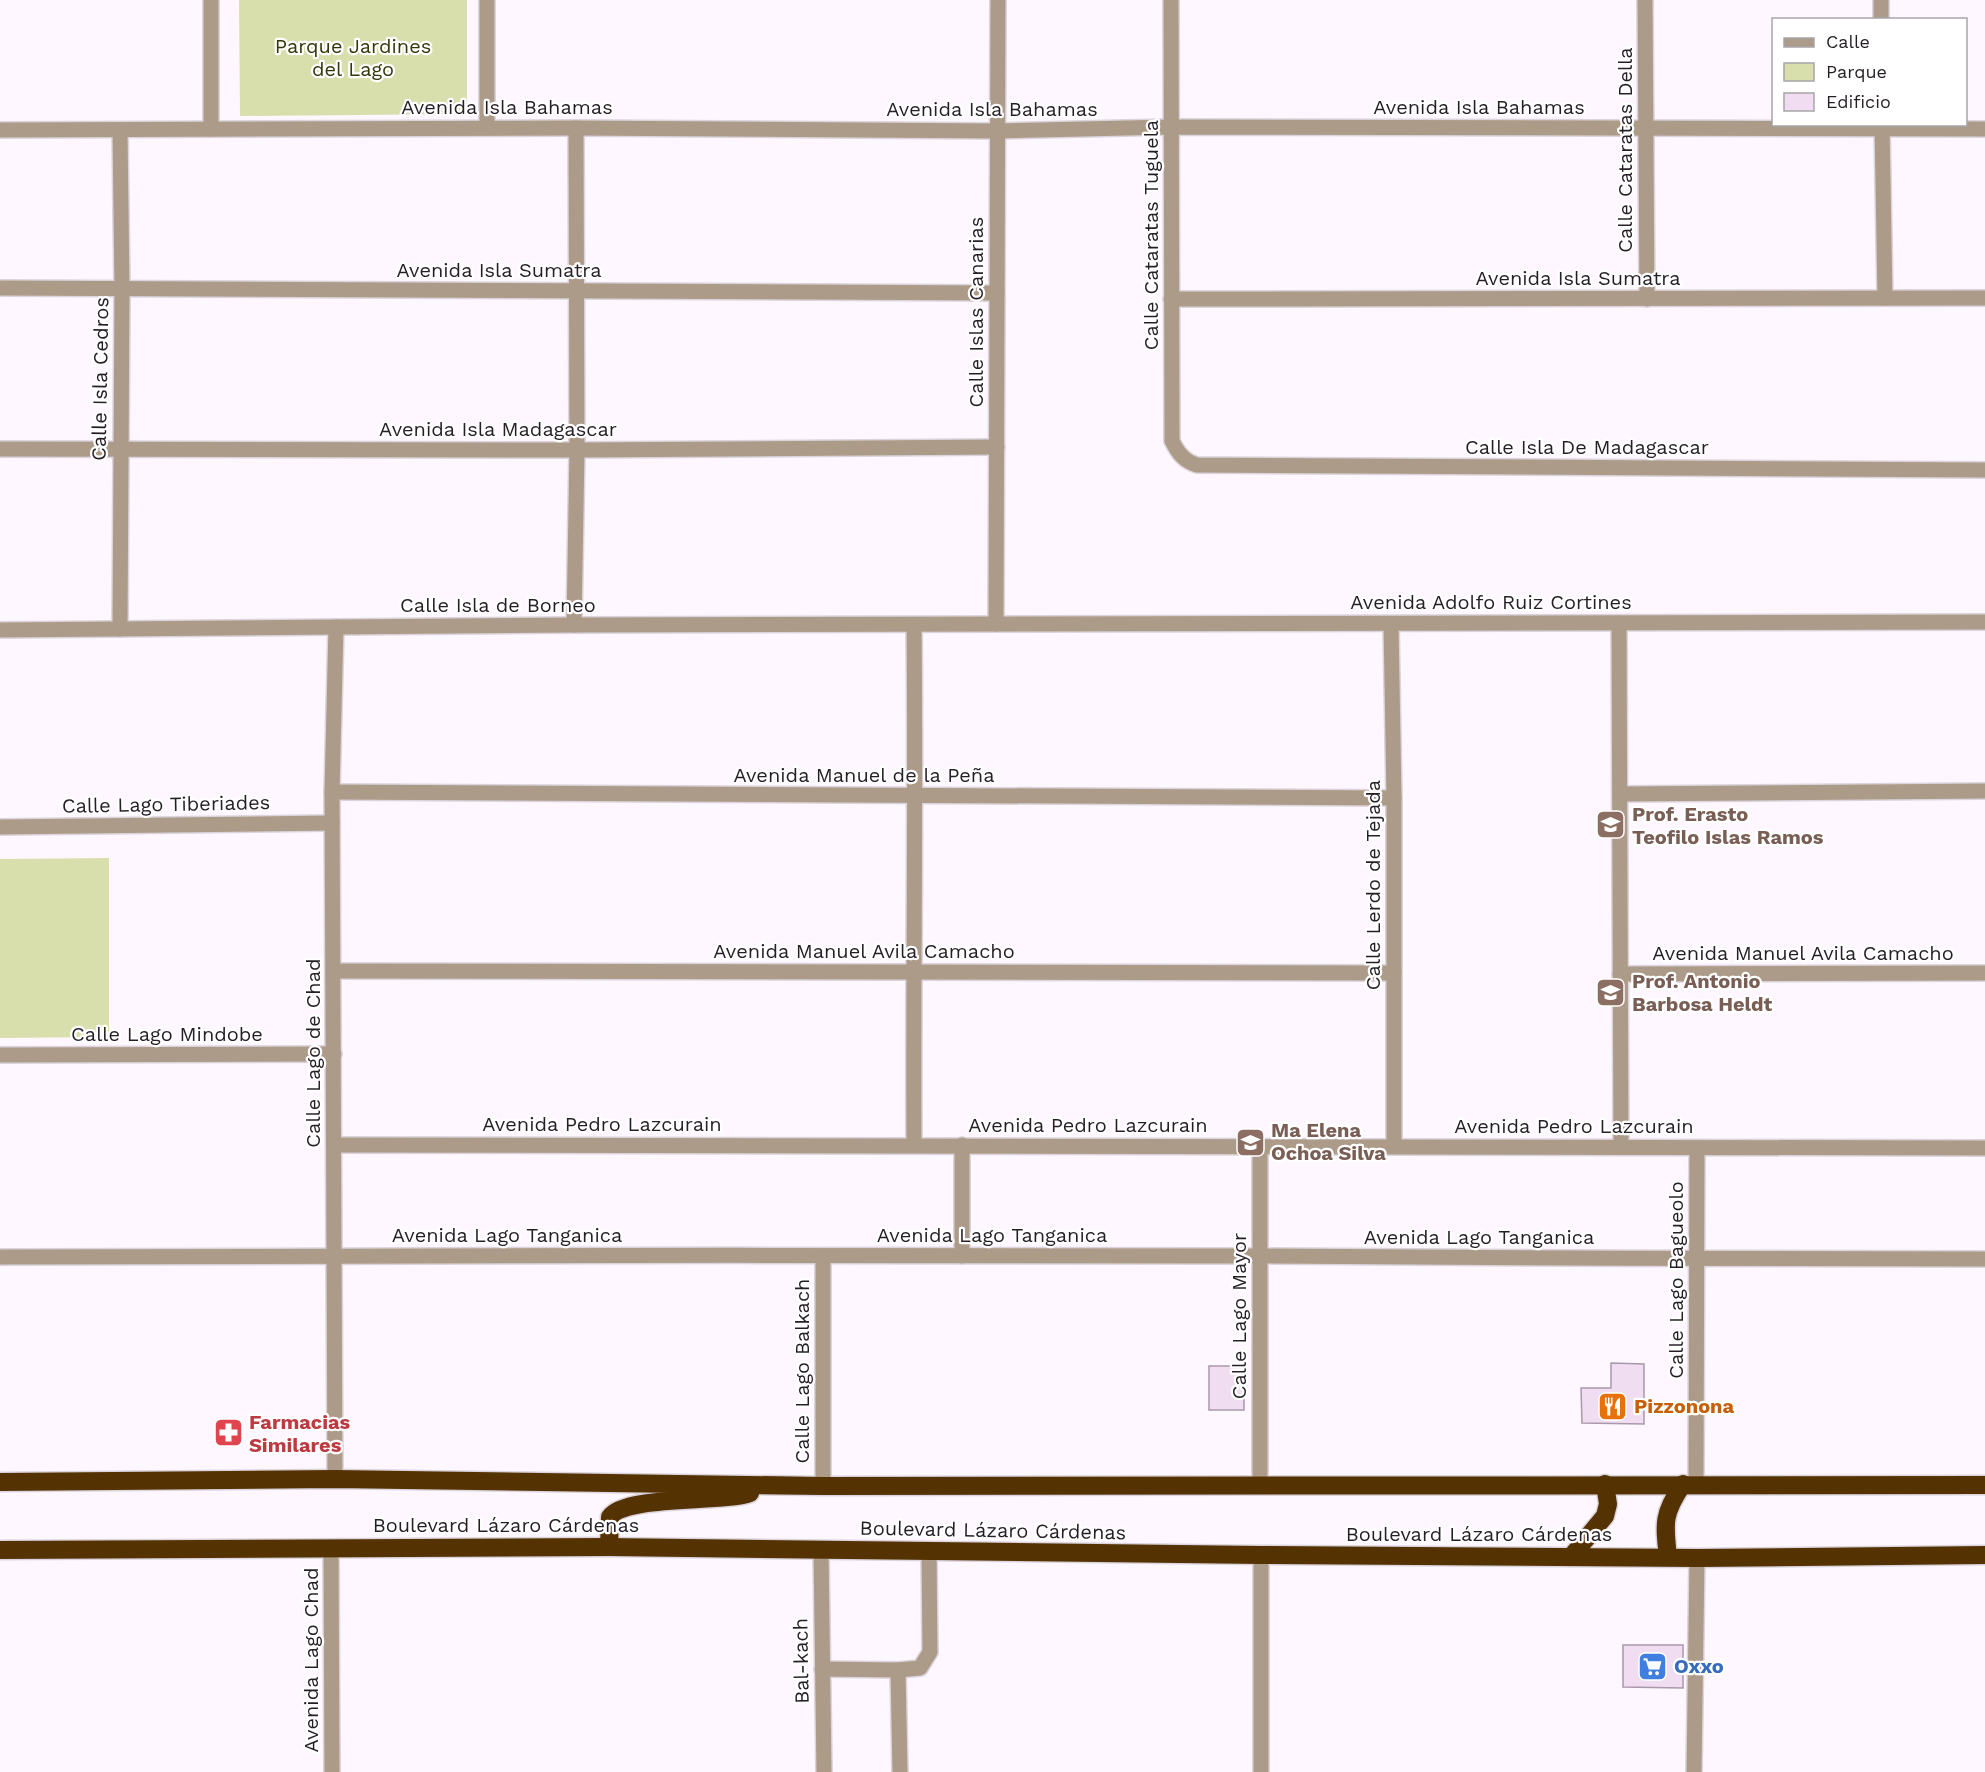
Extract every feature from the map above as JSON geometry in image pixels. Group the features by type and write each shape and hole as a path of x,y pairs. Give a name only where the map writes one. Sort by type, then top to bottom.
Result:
{"highway":[{"path":"0,1482 335,1479 823,1486 1985,1485"},
{"path":"1571,1557 1605,1516 1608,1504 1605,1484"},
{"path":"1668,1557 1666,1517 1671,1502 1690,1484"},
{"path":"609,1547 610,1517 618,1509 746,1495 775,1485"},
{"name":"Boulevard Lázaro Cárdenas","path":"0,1550 609,1547 1697,1558 1985,1555"}],"street":[{"path":"211,129 212,0"},
{"path":"487,0 487,128"},
{"name":"Calle Islas Canarias","path":"996,624 998,0"},
{"name":"Calle Cataratas Tuguela","path":"1171,0 1172,441 1189,463"},
{"name":"Calle Cataratas Della","path":"1645,0 1647,299"},
{"path":"1881,0 1881,18"},
{"name":"Avenida Isla Bahamas","path":"0,130 576,128 998,132 1171,127 1985,129"},
{"path":"1882,127 1885,298"},
{"path":"574,625 577,450 576,128"},
{"name":"Calle Isla Cedros","path":"120,130 122,289 120,629"},
{"name":"Avenida Isla Sumatra","path":"0,288 997,293"},
{"name":"Avenida Isla Sumatra","path":"1171,299 1985,298"},
{"name":"Avenida Isla Madagascar","path":"0,449 120,451 997,447"},
{"name":"Calle Isla De Madagascar","path":"1189,463 1197,465 1985,470"},
{"name":"Avenida Adolfo Ruiz Cortines","path":"996,624 1985,622"},
{"path":"1619,623 1621,1147"},
{"name":"Calle Isla de Borneo","path":"0,630 996,624"},
{"name":"Calle Lerdo de Tejada","path":"1391,624 1394,798 1394,1146"},
{"path":"915,625 916,796 913,972 915,1145"},
{"name":"Calle Lago de Chad","path":"335,1479 332,792 336,627"},
{"path":"1620,794 1985,791"},
{"name":"Avenida Manuel de la Peña","path":"332,792 1394,798"},
{"name":"Calle Lago Tiberiades","path":"0,827 332,824"},
{"name":"Avenida Manuel Avila Camacho","path":"333,971 1394,973"},
{"name":"Avenida Manuel Avila Camacho","path":"1620,974 1985,973"},
{"name":"Calle Lago Mindobe","path":"0,1055 334,1054"},
{"name":"Avenida Pedro Lazcurain","path":"334,1145 1985,1148"},
{"path":"962,1145 962,1256"},
{"name":"Calle Lago Mayor","path":"1260,1147 1260,1486"},
{"name":"Calle Lago Bagueolo","path":"1690,1484 1697,1260 1697,1148"},
{"name":"Avenida Lago Tanganica","path":"0,1257 335,1255 1985,1259"},
{"name":"Calle Lago Balkach","path":"823,1257 823,1486"},
{"name":"Avenida Lago Chad","path":"331,1548 332,1772"},
{"name":"Bal-kach","path":"821,1550 824,1772"},
{"path":"822,1669 920,1668 930,1652 929,1552"},
{"path":"1261,1555 1261,1772"},
{"path":"1694,1772 1697,1558"},
{"path":"898,1670 900,1772"}],"green space":[{"name":"Parque Jardines del Lago","path":"239,0 467,0 467,114 240,116"},
{"path":"109,858 109,1037 0,1038 0,859"}],"building":[{"name":"Pizzonona","path":"1611,1363 1644,1364 1644,1424 1582,1423 1581,1388 1611,1388"},
{"path":"1209,1366 1244,1366 1244,1410 1209,1410"},
{"name":"Oxxo","path":"1623,1645 1683,1645 1683,1688 1623,1687"}],"place":[{"name":"Prof. Erasto Teofilo Islas Ramos","path":"1611,825"},
{"name":"Prof. Antonio Barbosa Heldt","path":"1611,992"},
{"name":"Ma Elena Ochoa Silva","path":"1250,1142"},
{"name":"Pizzonona","path":"1613,1406"},
{"name":"Farmacias Similares","path":"228,1433"},
{"name":"Oxxo","path":"1653,1666"}]}
